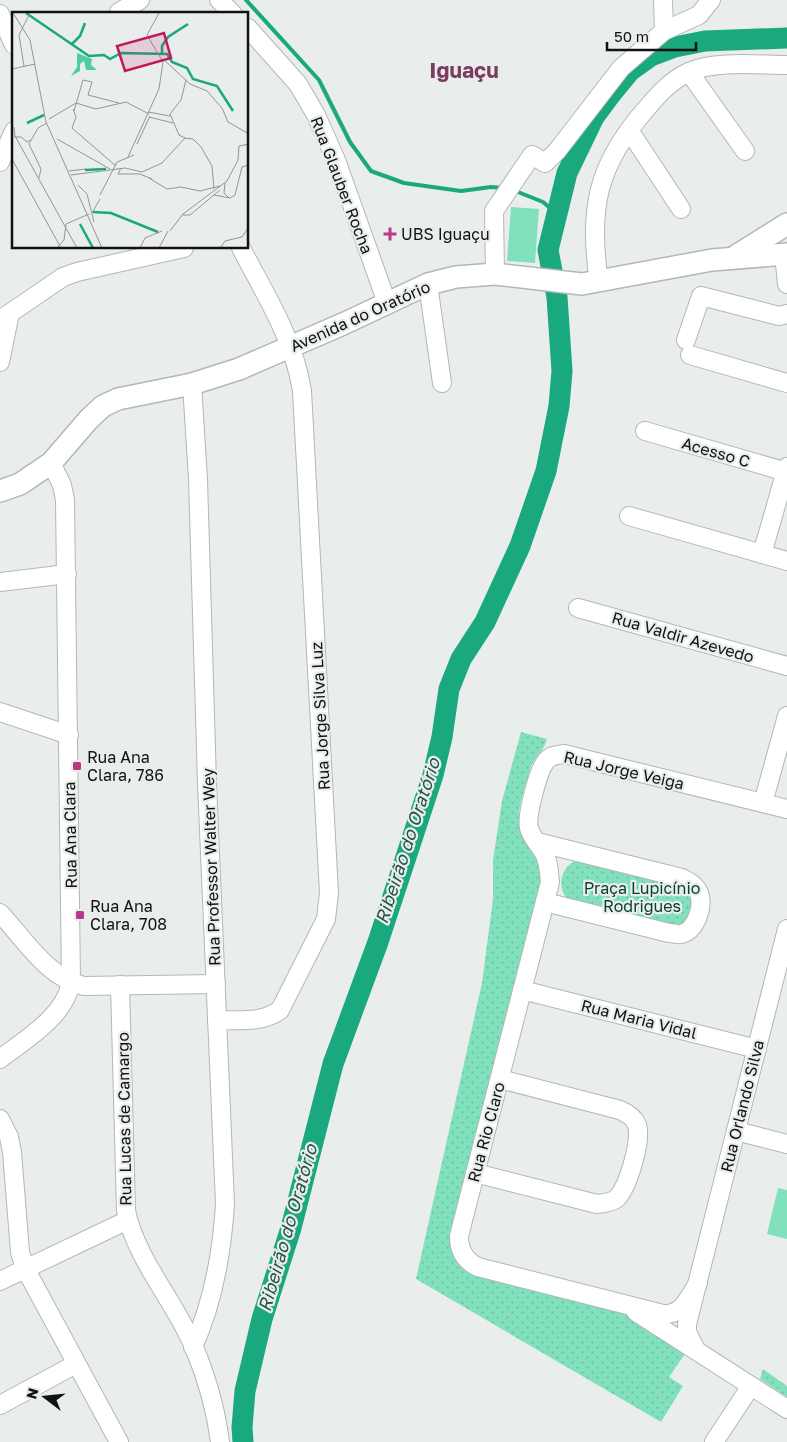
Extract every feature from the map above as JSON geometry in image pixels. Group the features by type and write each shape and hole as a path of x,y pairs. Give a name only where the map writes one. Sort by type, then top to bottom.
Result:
{"main road":[{"path":"733,257 787,224"},
{"name":"Avenida do Oratório","path":"0,491 20,484 51,463 103,406 118,399 192,384 239,369 292,347 428,284 456,277 499,274 590,283 733,257 783,253"}],"street":[{"path":"117,9 140,0"},
{"path":"218,0 231,12"},
{"path":"663,0 664,31"},
{"path":"499,274 494,211 532,155 545,163 557,151 621,68 664,31 699,15 711,0"},
{"path":"0,14 12,41"},
{"name":"Rua Glauber Rocha","path":"249,29 298,84 316,115 336,160 387,303"},
{"path":"590,283 596,262 596,214 601,181 613,153 658,95 689,72 713,66 787,65"},
{"path":"689,72 746,152"},
{"path":"629,130 681,209"},
{"path":"0,162 12,135"},
{"path":"0,362 5,316 63,277 123,254 174,249"},
{"name":"Rua Jorge Silva Luz","path":"218,1020 263,1019 272,1016 280,1010 326,918 329,905 302,391 292,347 242,249"},
{"path":"783,253 787,284"},
{"path":"428,284 442,383"},
{"path":"787,314 779,316 701,296 688,348 787,382"},
{"name":"Rua Professor Walter Wey","path":"192,384 198,479 207,783 218,1020 224,1221 208,1307 194,1346"},
{"name":"Acesso C","path":"645,431 787,470"},
{"name":"Rua Ana Clara","path":"0,1059 57,1012 68,996 71,983 65,500 62,485 51,463"},
{"path":"762,554 787,470"},
{"path":"629,516 787,561"},
{"path":"0,582 66,574"},
{"name":"Rua Valdir Azevedo","path":"578,608 787,666"},
{"path":"0,712 69,735"},
{"path":"763,803 787,716"},
{"name":"Rua Jorge Veiga","path":"537,842 529,827 528,819 542,769 547,759 553,755 564,754 787,809"},
{"path":"537,842 682,878 696,887 701,902 698,918 690,929 682,934 669,933 545,902"},
{"name":"Rua Rio Claro","path":"537,842 545,854 549,867 550,882 459,1236 462,1252 472,1264 628,1307 663,1314 673,1313 685,1304 698,1282"},
{"path":"0,913 52,971 71,983 84,986 216,984"},
{"name":"Rua Orlando Silva","path":"698,1282 787,929"},
{"name":"Rua Lucas de Camargo","path":"120,985 128,1220 143,1257 194,1346 214,1408 220,1442"},
{"name":"Rua Maria Vidal","path":"522,990 757,1048"},
{"path":"476,1173 597,1204 606,1203 615,1200 626,1185 638,1141 636,1122 627,1113 500,1079"},
{"path":"0,1119 9,1137 12,1152 20,1252 25,1268 119,1442"},
{"path":"736,1131 787,1144"},
{"path":"0,1281 128,1220"},
{"path":"696,1350 687,1330 698,1282"},
{"name":"Rua Rio Claro","path":"628,1307 787,1409"},
{"path":"0,1405 76,1364"},
{"path":"714,1442 751,1386"}],"green space":[{"path":"511,207 539,209 535,263 507,261"},
{"path":"521,732 547,739 531,766 519,812 520,827 537,861 541,885 453,1234 463,1267 471,1273 633,1316 687,1351 669,1377 683,1386 661,1422 416,1279 482,983 493,899 493,860 502,801"},
{"name":"Praça Lupicínio Rodrigues","path":"578,860 681,884 695,896 690,920 678,928 566,898 563,893 562,876 568,866"},
{"path":"778,1188 787,1190 787,1239 767,1234"},
{"path":"763,1369 787,1386 787,1397 760,1379"}],"waterway":[{"path":"246,0 319,80 350,142 371,171 404,183 461,191 491,187 504,188"},
{"name":"Ribeirão do Oratório","path":"243,1442 242,1427 245,1391 262,1319 291,1228 333,1064 378,942 433,775 442,737 449,689 461,659 485,622 520,546 546,471 559,406 562,371 557,297 548,250 567,173 594,117 630,71 651,56 675,47 705,41 787,38"},
{"path":"513,190 543,202 557,214"}],"place":[{"name":"UBS Iguaçu","path":"390,234"},
{"name":"Rua Ana Clara, 786","path":"77,766"},
{"name":"Rua Ana Clara, 708","path":"80,915"}],"district":[{"name":"Iguaçu","path":"464,71"}]}
